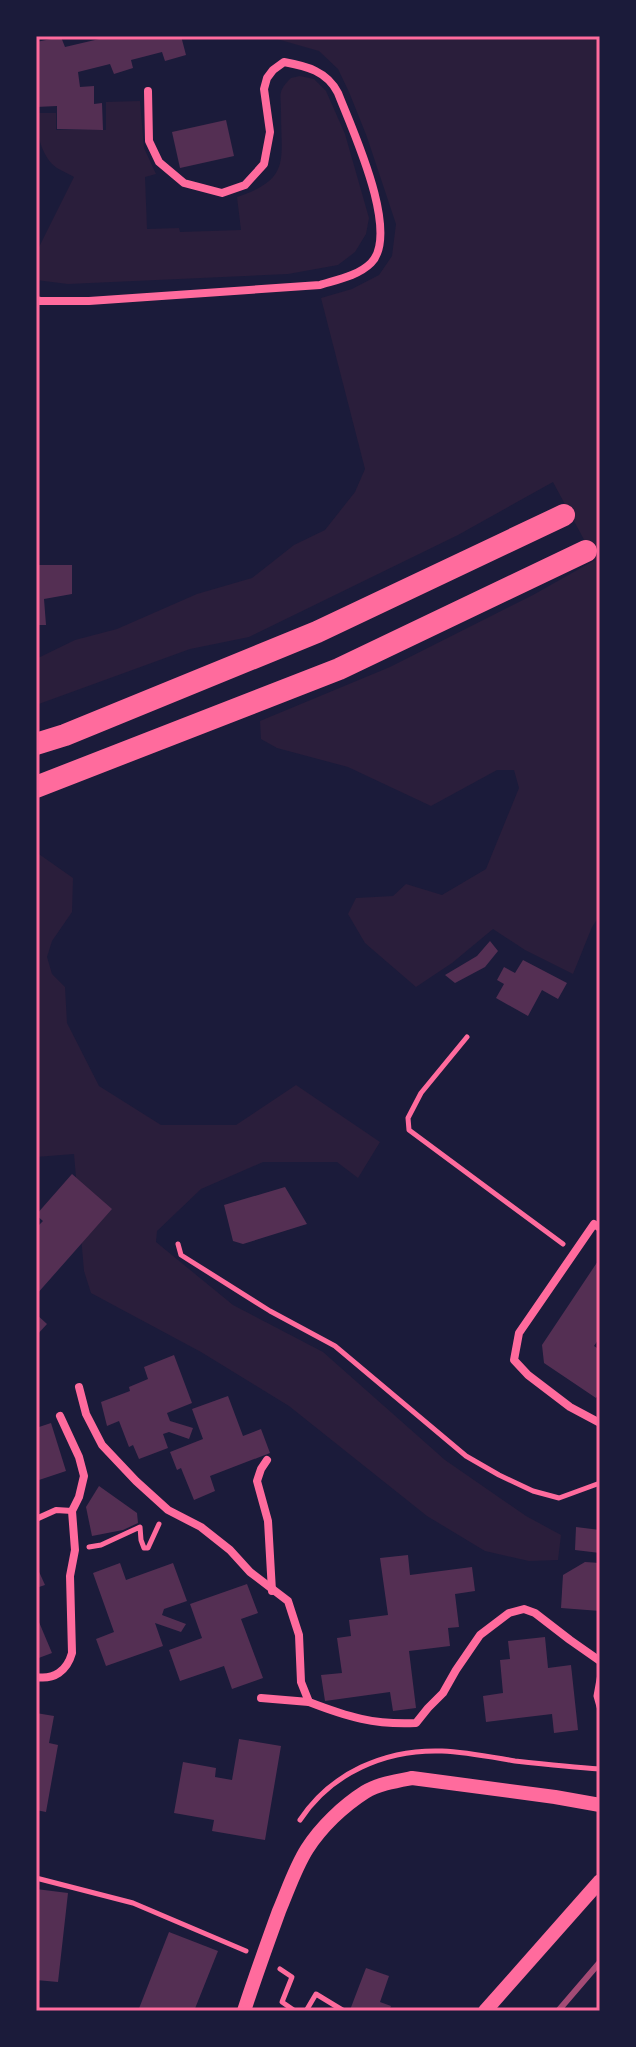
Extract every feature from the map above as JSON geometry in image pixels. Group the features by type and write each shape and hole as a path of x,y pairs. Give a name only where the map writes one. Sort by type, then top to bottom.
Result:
{"highway":[{"path":"36,744 317,632 564,515"},
{"path":"36,787 339,669 586,551"}],"street":[{"path":"36,300 89,301 320,285 358,271 371,262 377,251 381,232 374,191 338,93 325,76 304,65 284,62 273,70 264,89 270,132 264,164 245,185 222,193 184,183 159,162 149,141 148,91"},
{"path":"600,1228 594,1224 519,1333 514,1360 528,1375 570,1407 600,1423"},
{"path":"79,1387 86,1414 102,1445 119,1463 168,1510 201,1527 272,1591 288,1601 299,1635 301,1682 309,1702"},
{"path":"36,1677 55,1676 69,1664 72,1653 70,1576 75,1550 72,1511 84,1476 79,1457 60,1416"},
{"path":"267,1460 257,1481 268,1521 272,1591"},
{"path":"261,1698 309,1702 349,1717 388,1725 416,1723 443,1693 480,1635 509,1613 524,1609 535,1613 600,1661"},
{"path":"244,2011 282,1904 307,1850 322,1830 367,1791 412,1778 600,1805"},
{"path":"485,2011 600,1881"}],"lane":[{"path":"36,1519 56,1510 72,1511"}],"path":[{"path":"467,1037 421,1093 408,1118 409,1130 574,1251"},
{"path":"178,1244 181,1255 270,1311 335,1346 428,1426 488,1469 533,1491 559,1498 600,1483"},
{"path":"75,1550 101,1545 140,1527 144,1548 148,1548 152,1539"},
{"path":"600,1673 596,1696 600,1710"},
{"path":"36,1878 133,1903 245,1950"},
{"path":"276,1966 292,1977 282,2002 295,2011"},
{"path":"306,2011 316,1994 344,2011"}],"shaded area":[{"path":"274,36 600,36 600,915 573,974 525,950 493,929 452,963 416,987 365,943 348,914 356,898 393,896 406,884 442,895 486,869 519,788 514,770 497,770 431,806 348,767 277,748 261,739 260,721 390,667 595,560 553,482 458,535 249,637 190,649 36,705 36,659 75,640 117,629 197,594 252,578 294,545 325,530 355,492 365,469 321,298 352,289 379,275 392,256 396,224 367,137 338,69 319,51"},
{"path":"291,78 314,79 326,91 345,134 369,218 366,234 355,252 338,265 288,274 68,284 36,280 36,253 74,177 57,168 43,151 36,113 56,113 56,130 106,130 106,102 140,101 144,148 156,174 145,177 147,229 179,228 180,232 241,230 237,197 267,183 275,175 281,156 281,93"},
{"path":"36,852 73,878 72,912 52,941 47,957 52,974 65,987 67,1023 99,1086 161,1125 236,1125 296,1085 380,1142 358,1178 337,1162 263,1162 201,1189 157,1231 156,1242 233,1305 323,1352 445,1460 526,1516 561,1535 558,1560 529,1561 485,1551 427,1516 289,1406 201,1352 91,1293 84,1271 74,1154 36,1157"}],"building":[{"path":"112,36 181,36 186,55 165,61 162,52 131,60 133,68 114,74 110,64 78,72 80,87 94,86 94,104 102,103 103,130 57,129 57,106 36,107 36,42 61,37 65,47"},
{"path":"226,120 234,156 180,168 172,132"},
{"path":"36,565 72,565 72,594 44,599 46,625 36,625"},
{"path":"490,941 498,951 485,967 455,983 445,975 477,956"},
{"path":"523,960 567,983 558,999 542,990 528,1016 496,998 504,984 497,980 504,967 515,973"},
{"path":"72,1174 112,1209 36,1295 36,1228 43,1221 36,1215"},
{"path":"285,1187 307,1224 243,1244 233,1241 224,1205"},
{"path":"600,1258 600,1337 594,1346 600,1350 600,1392 596,1398 544,1363 542,1345"},
{"path":"36,1314 47,1324 36,1336"},
{"path":"174,1355 192,1403 167,1413 170,1421 193,1428 189,1439 169,1432 163,1434 168,1448 139,1459 133,1445 129,1447 119,1421 107,1426 101,1402 130,1391 129,1387 148,1379 144,1367"},
{"path":"228,1396 243,1436 261,1429 270,1453 210,1476 215,1491 194,1500 181,1468 177,1470 170,1452 203,1439 192,1409"},
{"path":"51,1423 66,1471 36,1481 36,1428"},
{"path":"99,1486 137,1513 138,1523 123,1530 92,1536 86,1507"},
{"path":"576,1527 600,1530 600,1553 575,1550"},
{"path":"408,1555 410,1575 472,1567 475,1591 455,1594 459,1627 448,1628 450,1646 409,1651 416,1708 393,1711 390,1692 325,1701 321,1675 342,1673 337,1638 351,1636 349,1620 388,1615 380,1558"},
{"path":"585,1562 600,1563 600,1611 561,1608 563,1575"},
{"path":"120,1563 126,1580 173,1563 187,1601 164,1609 162,1615 186,1624 181,1632 155,1623 163,1646 106,1666 96,1639 114,1632 93,1573"},
{"path":"36,1565 45,1585 36,1588"},
{"path":"247,1584 258,1613 241,1619 263,1678 232,1689 224,1666 180,1681 169,1650 202,1638 190,1604"},
{"path":"36,1615 52,1653 36,1659"},
{"path":"545,1637 548,1668 571,1665 578,1730 554,1733 552,1714 486,1722 483,1696 503,1693 500,1660 510,1659 508,1641"},
{"path":"36,1713 54,1716 49,1743 58,1745 46,1812 36,1810"},
{"path":"239,1739 281,1746 265,1840 212,1831 214,1820 174,1813 183,1762 216,1768 215,1777 232,1780"},
{"path":"36,1889 68,1893 58,1982 36,1980"},
{"path":"169,1932 218,1951 194,2011 138,2011"},
{"path":"366,1968 389,1976 380,2002 391,2006 389,2011 350,2010"}],"railway":[{"path":"558,2011 600,1962"}]}
